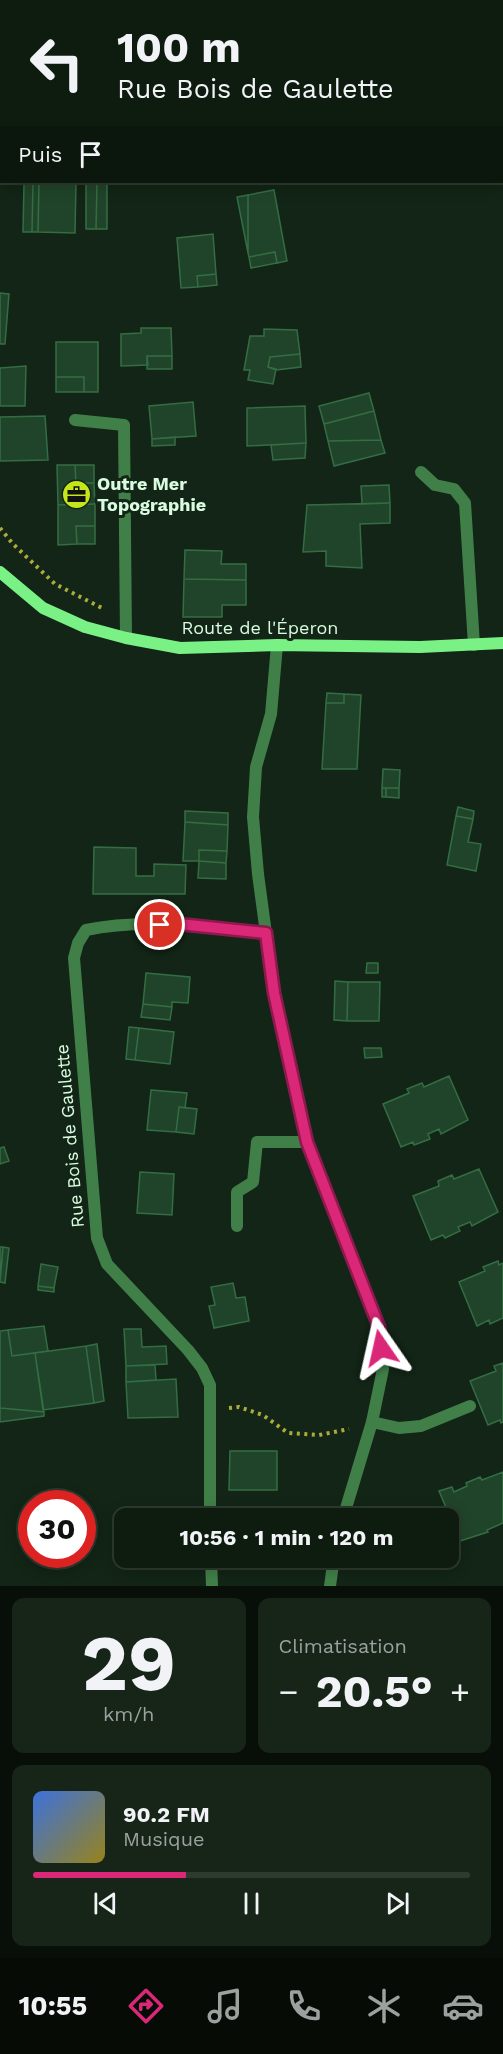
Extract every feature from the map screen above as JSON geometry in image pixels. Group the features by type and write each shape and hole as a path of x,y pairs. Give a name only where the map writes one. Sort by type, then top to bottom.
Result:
{"main road":[{"name":"Route de l'Éperon","path":"0,572 43,608 85,627 126,638 180,648 503,644"}],"street":[{"path":"75,420 123,425 126,638"},
{"path":"421,472 435,485 454,489 465,503 474,645"},
{"path":"277,645 271,714 256,767 253,817 274,993 307,1142 379,1327 383,1369 372,1422 347,1508"},
{"name":"Rue Bois de Gaulette","path":"210,1508 210,1385 202,1368 189,1350 107,1264 97,1238 74,958 78,943 86,930 100,927 179,924 266,933"},
{"path":"237,1226 237,1192 253,1182 257,1142 307,1142"},
{"path":"372,1422 399,1428 421,1426 470,1406"},
{"path":"211,1568 212,1586"},
{"path":"330,1586 332,1568"}],"path":[{"path":"0,528 13,544 55,584 126,620"},
{"path":"210,1408 239,1407 263,1415 288,1433 320,1435 344,1431 372,1422"}],"building":[{"path":"24,183 33,183 32,232 23,232"},
{"path":"33,183 39,183 38,232 32,232"},
{"path":"39,183 76,183 75,233 38,232"},
{"path":"86,183 97,183 96,229 86,229"},
{"path":"97,183 107,183 107,229 96,229"},
{"path":"274,190 287,261 277,263 275,252 249,257 248,253 248,195"},
{"path":"248,195 248,253 237,197"},
{"path":"213,234 216,274 197,276 198,287 181,288 177,238"},
{"path":"275,252 277,263 251,268 249,257"},
{"path":"216,274 217,285 198,287 197,276"},
{"path":"0,293 9,294 5,344 0,344"},
{"path":"141,328 171,328 172,356 147,356 148,365 121,366 121,334 141,333"},
{"path":"264,329 297,330 300,354 270,357 268,367 276,369 273,384 248,380 250,370 244,370 250,336 264,336"},
{"path":"56,342 98,342 98,392 84,392 84,377 56,377"},
{"path":"300,354 301,367 276,370 268,367 270,357"},
{"path":"147,356 172,356 172,369 147,369"},
{"path":"26,366 25,406 0,406 0,368"},
{"path":"56,377 84,377 84,392 56,392"},
{"path":"369,393 374,411 324,424 319,406"},
{"path":"193,402 196,436 152,439 149,406"},
{"path":"305,406 306,443 247,446 247,408"},
{"path":"374,411 381,440 328,441 324,424"},
{"path":"45,416 48,460 0,461 0,417"},
{"path":"175,437 175,445 152,446 152,439"},
{"path":"381,440 385,453 334,466 328,441"},
{"path":"306,443 305,458 273,460 271,445"},
{"name":"Outre Mer Topographie","path":"57,465 75,465 76,483 94,483 95,504 58,505"},
{"path":"75,465 94,465 94,483 76,483"},
{"path":"389,485 390,503 362,504 361,486"},
{"path":"390,503 390,523 360,524 362,568 326,566 326,551 303,552 307,505"},
{"path":"95,504 95,526 76,526 77,544 58,545 58,505"},
{"path":"76,526 95,526 95,544 77,544"},
{"path":"185,550 222,551 221,564 246,564 246,580 184,579"},
{"path":"184,579 246,580 246,605 222,605 222,617 183,617"},
{"path":"327,693 344,694 344,703 326,703"},
{"path":"344,694 361,695 357,769 322,769 326,703 344,703"},
{"path":"383,769 400,770 399,788 382,788"},
{"path":"382,788 386,788 386,797 382,797"},
{"path":"386,788 399,788 399,798 386,797"},
{"path":"458,807 474,811 473,819 456,816"},
{"path":"185,811 228,813 228,825 185,822"},
{"path":"456,816 473,819 468,842 481,844 476,871 447,865"},
{"path":"185,822 228,825 227,851 199,850 199,861 183,861"},
{"path":"94,847 136,848 136,876 154,876 154,864 186,865 185,894 93,894"},
{"path":"199,850 227,851 226,863 199,861"},
{"path":"199,861 226,863 226,879 198,878"},
{"path":"367,963 378,963 378,973 366,973"},
{"path":"146,973 190,977 188,1003 172,1002 172,1007 143,1004"},
{"path":"335,981 348,982 347,1021 334,1020"},
{"path":"348,982 380,982 379,1021 347,1021"},
{"path":"143,1004 172,1007 170,1020 141,1017"},
{"path":"129,1027 139,1028 135,1060 126,1059"},
{"path":"139,1028 174,1032 170,1064 135,1060"},
{"path":"364,1048 381,1048 382,1057 365,1058"},
{"path":"449,1076 468,1120 441,1134 439,1129 428,1134 430,1139 401,1147 383,1104 409,1093 407,1089 422,1083 424,1087"},
{"path":"151,1090 187,1093 185,1108 179,1107 176,1132 147,1130"},
{"path":"179,1107 197,1109 194,1134 176,1132"},
{"path":"4,1147 9,1161 0,1164 0,1148"},
{"path":"479,1169 498,1212 472,1226 470,1222 458,1227 460,1231 445,1238 443,1235 431,1240 413,1196 439,1186 438,1181 452,1175 454,1179"},
{"path":"140,1172 174,1174 172,1215 137,1213"},
{"path":"0,1247 3,1247 0,1279"},
{"path":"3,1247 9,1248 5,1283 0,1282"},
{"path":"498,1261 499,1265 503,1263 503,1318 490,1324 489,1320 477,1326 459,1282 485,1271 483,1267"},
{"path":"41,1264 58,1267 54,1288 38,1286"},
{"path":"233,1283 236,1298 245,1297 249,1321 214,1328 209,1306 215,1305 211,1287"},
{"path":"38,1286 54,1288 54,1292 38,1290"},
{"path":"44,1326 48,1351 12,1356 8,1330"},
{"path":"124,1329 141,1329 142,1347 166,1346 167,1364 126,1366"},
{"path":"8,1330 12,1356 35,1353 44,1412 0,1408 0,1331"},
{"path":"97,1344 104,1401 94,1403 86,1346"},
{"path":"86,1346 94,1403 43,1410 35,1353"},
{"path":"503,1363 503,1422 501,1423 500,1420 488,1425 470,1381 496,1371 494,1366"},
{"path":"155,1365 156,1380 126,1382 126,1366"},
{"path":"176,1379 178,1417 128,1418 126,1382"},
{"path":"0,1408 44,1412 44,1416 0,1422"},
{"path":"230,1451 277,1451 277,1490 229,1490"},
{"path":"503,1472 503,1523 487,1530 488,1532 460,1541 459,1508 446,1508 439,1491 452,1487 454,1492 480,1477 482,1480"}],"place":[{"name":"Outre Mer Topographie","path":"76,494"}],"route":[{"path":"160,925 179,924 266,933 274,993 307,1142 379,1327 381,1348"}]}
